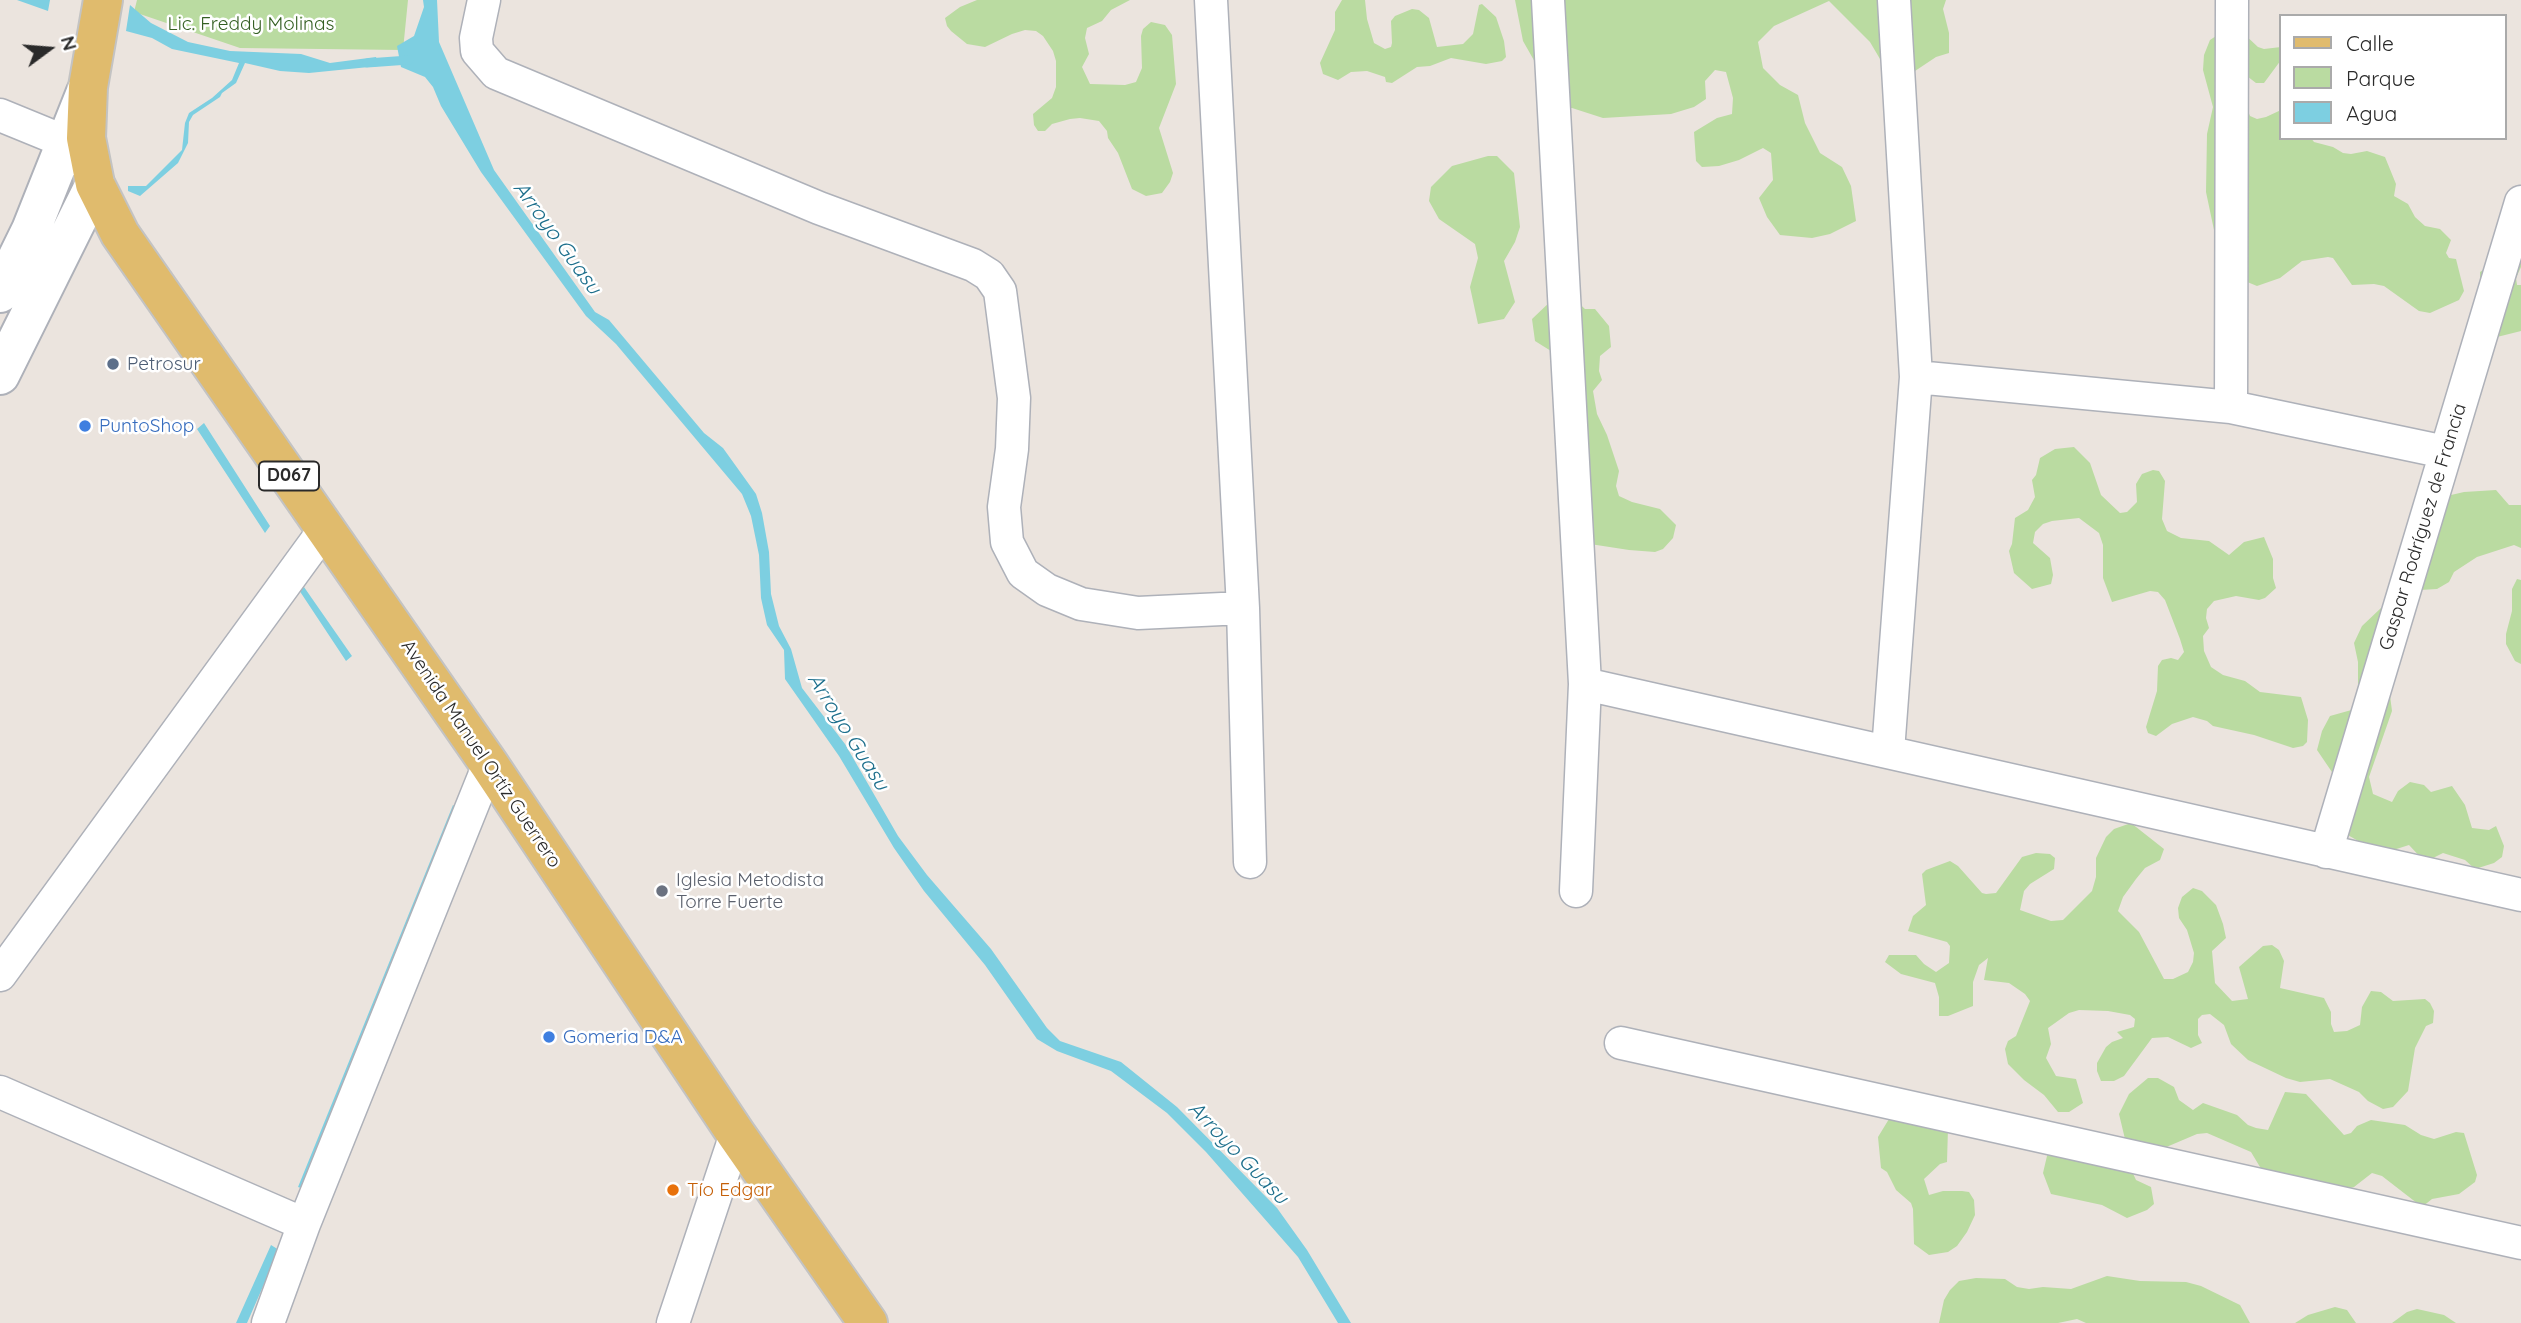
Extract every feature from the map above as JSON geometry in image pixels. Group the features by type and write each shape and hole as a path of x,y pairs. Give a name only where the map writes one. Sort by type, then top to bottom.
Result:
{"main road":[{"name":"D067","path":"95,184 86,138 88,87 103,0"},
{"name":"Avenida Manuel Ortíz Guerrero","path":"95,184 120,234 489,764 736,1134 868,1323"}],"street":[{"path":"484,0 476,38 478,51 496,73 819,208 973,265 989,275 1000,291 1014,398 1012,449 1004,507 1007,542 1023,573 1047,590 1081,604 1138,613 1243,608"},
{"path":"1211,0 1243,608 1250,862"},
{"path":"1548,0 1585,684 1576,891"},
{"path":"1888,751 1916,377 1894,0"},
{"path":"2231,407 2232,0"},
{"path":"0,293 31,230 88,87"},
{"path":"0,115 66,142 95,184 0,375"},
{"name":"Gaspar Rodríguez de Francia","path":"2326,852 2520,207"},
{"path":"1916,377 2231,407 2445,452"},
{"path":"0,975 325,529"},
{"path":"1585,684 2521,895"},
{"path":"268,1323 304,1224 489,764"},
{"path":"1621,1044 2521,1243"},
{"path":"0,1092 304,1224"},
{"path":"673,1323 736,1134"}],"green space":[{"name":"Lic. Freddy Molinas","path":"137,0 408,0 403,50 240,48 134,12"},
{"path":"977,0 1130,0 1111,10 1102,21 1087,28 1085,38 1089,54 1082,67 1090,84 1125,85 1136,82 1142,68 1143,29 1151,22 1165,25 1172,35 1176,84 1159,128 1173,173 1162,193 1146,196 1132,189 1118,153 1099,121 1070,119 1052,124 1045,131 1038,131 1034,125 1033,114 1052,98 1056,87 1056,61 1053,51 1043,36 1036,31 1025,30 985,47 967,44 951,31 945,18 960,7"},
{"path":"1342,0 1365,0 1374,43 1385,49 1391,47 1392,43 1391,21 1395,16 1412,9 1419,10 1429,18 1437,47 1463,44 1473,34 1479,5 1482,4 1496,17 1506,57 1502,61 1486,64 1451,58 1430,66 1417,67 1392,83 1386,82 1385,77 1367,71 1351,72 1338,80 1323,74 1320,63 1335,30 1335,12"},
{"path":"1515,0 1946,0 1943,9 1949,33 1949,53 1897,78 1880,59 1870,42 1829,1 1774,26 1758,42 1763,68 1780,85 1798,95 1805,123 1820,153 1842,167 1851,186 1856,221 1830,234 1812,238 1780,235 1767,217 1759,198 1773,180 1771,153 1763,148 1719,166 1702,167 1696,161 1694,132 1717,118 1732,114 1733,98 1726,72 1715,70 1705,81 1706,99 1694,107 1671,114 1603,118 1572,108 1561,108 1523,41"},
{"path":"2222,32 2243,33 2258,47 2280,47 2280,61 2264,83 2256,83 2243,73 2246,106 2250,116 2257,119 2280,110 2280,140 2312,140 2343,153 2367,151 2385,157 2396,184 2394,196 2408,204 2415,217 2425,226 2440,229 2451,240 2446,253 2449,258 2456,259 2464,291 2459,300 2430,313 2419,311 2384,286 2352,285 2333,258 2328,257 2302,261 2280,278 2257,286 2240,279 2214,230 2206,192 2207,134 2213,107 2203,70 2204,55 2210,40"},
{"path":"1497,156 1514,173 1520,227 1504,261 1515,302 1504,319 1478,324 1470,287 1478,258 1475,244 1439,219 1429,201 1431,187 1452,166"},
{"path":"2521,222 2521,267 2516,278 2517,285 2521,285 2521,331 2493,338 2471,320 2472,307 2480,288 2480,272 2495,262"},
{"path":"1571,296 1585,309 1595,309 1609,326 1611,347 1600,356 1599,371 1602,380 1593,391 1597,414 1619,471 1616,486 1619,496 1660,509 1676,525 1673,538 1663,549 1655,552 1577,542 1566,364 1535,341 1532,319 1553,299"},
{"path":"2074,447 2090,463 2101,495 2120,513 2127,512 2137,502 2136,484 2142,474 2159,471 2165,481 2162,519 2167,531 2181,538 2209,541 2229,555 2244,542 2264,537 2273,559 2276,588 2259,600 2236,596 2214,601 2207,609 2209,628 2203,636 2204,651 2211,667 2223,675 2245,681 2260,692 2301,697 2308,720 2307,742 2303,746 2293,748 2254,735 2213,726 2193,717 2172,724 2156,736 2148,733 2146,727 2157,691 2158,666 2162,660 2178,660 2184,652 2180,639 2165,600 2158,592 2150,591 2112,602 2103,578 2103,545 2099,533 2079,518 2052,521 2043,524 2035,532 2033,543 2050,558 2053,575 2051,584 2032,589 2014,573 2009,551 2015,518 2028,510 2035,497 2032,480 2040,458 2055,449"},
{"path":"2496,490 2509,505 2521,505 2521,548 2514,545 2477,557 2454,572 2449,582 2437,589 2420,590 2444,501 2451,495 2464,492"},
{"path":"2517,579 2521,580 2521,664 2515,661 2506,644 2512,611 2512,589"},
{"path":"2387,607 2392,711 2369,777 2373,794 2392,802 2398,791 2410,782 2424,785 2431,792 2452,786 2465,805 2472,828 2489,830 2496,826 2504,846 2502,857 2494,863 2475,869 2465,860 2443,853 2425,862 2409,845 2387,852 2374,850 2339,830 2336,778 2317,750 2322,731 2330,716 2355,709 2358,662 2354,643 2362,626 2381,608"},
{"path":"2131,823 2164,849 2160,860 2145,868 2136,879 2123,897 2118,911 2139,932 2164,979 2173,979 2188,972 2193,962 2194,953 2187,930 2179,918 2178,908 2182,897 2193,888 2202,891 2216,905 2223,924 2226,938 2212,951 2215,983 2232,1001 2248,999 2239,967 2263,946 2272,945 2279,950 2284,961 2280,988 2324,998 2331,1012 2334,1032 2347,1031 2360,1025 2362,1007 2371,991 2381,992 2393,1001 2425,999 2430,1003 2434,1011 2433,1023 2426,1026 2415,1048 2408,1091 2393,1107 2383,1109 2368,1101 2359,1092 2330,1079 2300,1082 2248,1060 2231,1044 2224,1025 2210,1014 2202,1015 2198,1019 2198,1035 2202,1043 2191,1048 2168,1037 2152,1038 2124,1076 2114,1081 2101,1081 2097,1063 2106,1047 2123,1038 2117,1032 2134,1027 2135,1019 2130,1015 2108,1011 2079,1010 2069,1013 2048,1028 2051,1044 2046,1058 2056,1076 2076,1079 2083,1103 2069,1112 2058,1112 2044,1095 2008,1064 2005,1049 2008,1041 2016,1036 2030,1001 2009,983 1984,980 1988,958 1979,965 1973,982 1973,1006 1948,1016 1939,1016 1939,997 1935,983 1901,974 1885,962 1889,955 1916,955 1936,972 1949,963 1950,946 1947,942 1908,931 1913,916 1926,905 1922,874 1926,870 1950,861 1958,866 1982,893 1996,893 2022,857 2036,853 2050,854 2055,858 2054,869 2024,891 2020,910 2051,921 2063,920 2092,891 2096,877 2096,858 2106,837 2114,829"},
{"path":"2148,1078 2158,1078 2174,1087 2179,1100 2193,1110 2203,1103 2237,1115 2256,1128 2268,1130 2285,1092 2306,1094 2344,1135 2371,1120 2405,1125 2434,1139 2456,1132 2464,1133 2477,1175 2475,1182 2459,1194 2432,1199 2422,1207 2382,1176 2372,1173 2354,1187 2342,1190 2266,1177 2251,1152 2207,1133 2197,1134 2157,1151 2125,1139 2119,1114 2129,1094"},
{"path":"1900,1115 1948,1128 1947,1162 1940,1164 1924,1179 1929,1195 1943,1191 1962,1191 1969,1192 1974,1200 1975,1215 1967,1232 1957,1246 1948,1252 1929,1255 1914,1244 1911,1203 1896,1190 1887,1172 1881,1168 1878,1137 1889,1119"},
{"path":"2055,1143 2131,1169 2136,1180 2151,1187 2154,1204 2147,1210 2127,1218 2102,1205 2051,1194 2043,1173 2047,1156"},
{"path":"2107,1276 2140,1281 2186,1282 2201,1286 2240,1305 2250,1323 2086,1323 2077,1319 2058,1323 1939,1323 1944,1300 1959,1281 1976,1278 2005,1279 2017,1287 2029,1289 2071,1289"},
{"path":"2335,1307 2347,1310 2356,1323 2295,1323 2308,1315"},
{"path":"2417,1309 2444,1315 2456,1323 2392,1323 2407,1312"}],"water":[{"path":"17,0 50,0 48,11"},
{"path":"423,0 437,0 439,42 494,170 595,312 609,320 704,433 723,448 756,494 769,552 771,594 779,626 791,649 802,688 845,744 898,836 927,875 991,949 1047,1028 1060,1041 1121,1062 1177,1107 1277,1208 1307,1250 1351,1323 1338,1323 1298,1257 1206,1152 1167,1113 1111,1071 1057,1051 1037,1039 985,965 924,891 894,848 839,756 785,679 784,650 767,625 761,598 759,555 751,516 742,494 616,344 586,316 481,172 441,106 433,87 425,77 401,67 397,46 414,36 424,7"},
{"path":"130,5 151,23 188,42 230,51 301,54 330,63 376,57 379,66 309,73 280,71 245,63 236,83 193,115 189,122 188,143 178,163 140,196 128,191 128,186 146,186 182,150 189,113 212,98 232,80 239,63 172,49 152,38 126,31"},
{"path":"204,423 270,526 265,533 197,429"},
{"path":"304,587 352,656 346,661 299,590"},
{"path":"453,805 461,810 304,1189 298,1187"},
{"path":"271,1245 279,1250 247,1323 236,1323"}],"waterway":[{"path":"367,63 409,60"}],"place":[{"name":"Petrosur","path":"113,364"},
{"name":"PuntoShop","path":"85,426"},
{"name":"Iglesia Metodista Torre Fuerte","path":"662,891"},
{"name":"Gomeria D&A","path":"549,1037"},
{"name":"Tío Edgar","path":"673,1190"}],"water label":[{"name":"Arroyo Guasu","path":"557,238"},
{"name":"Arroyo Guasu","path":"848,732"},
{"name":"Arroyo Guasu","path":"1238,1153"}]}
